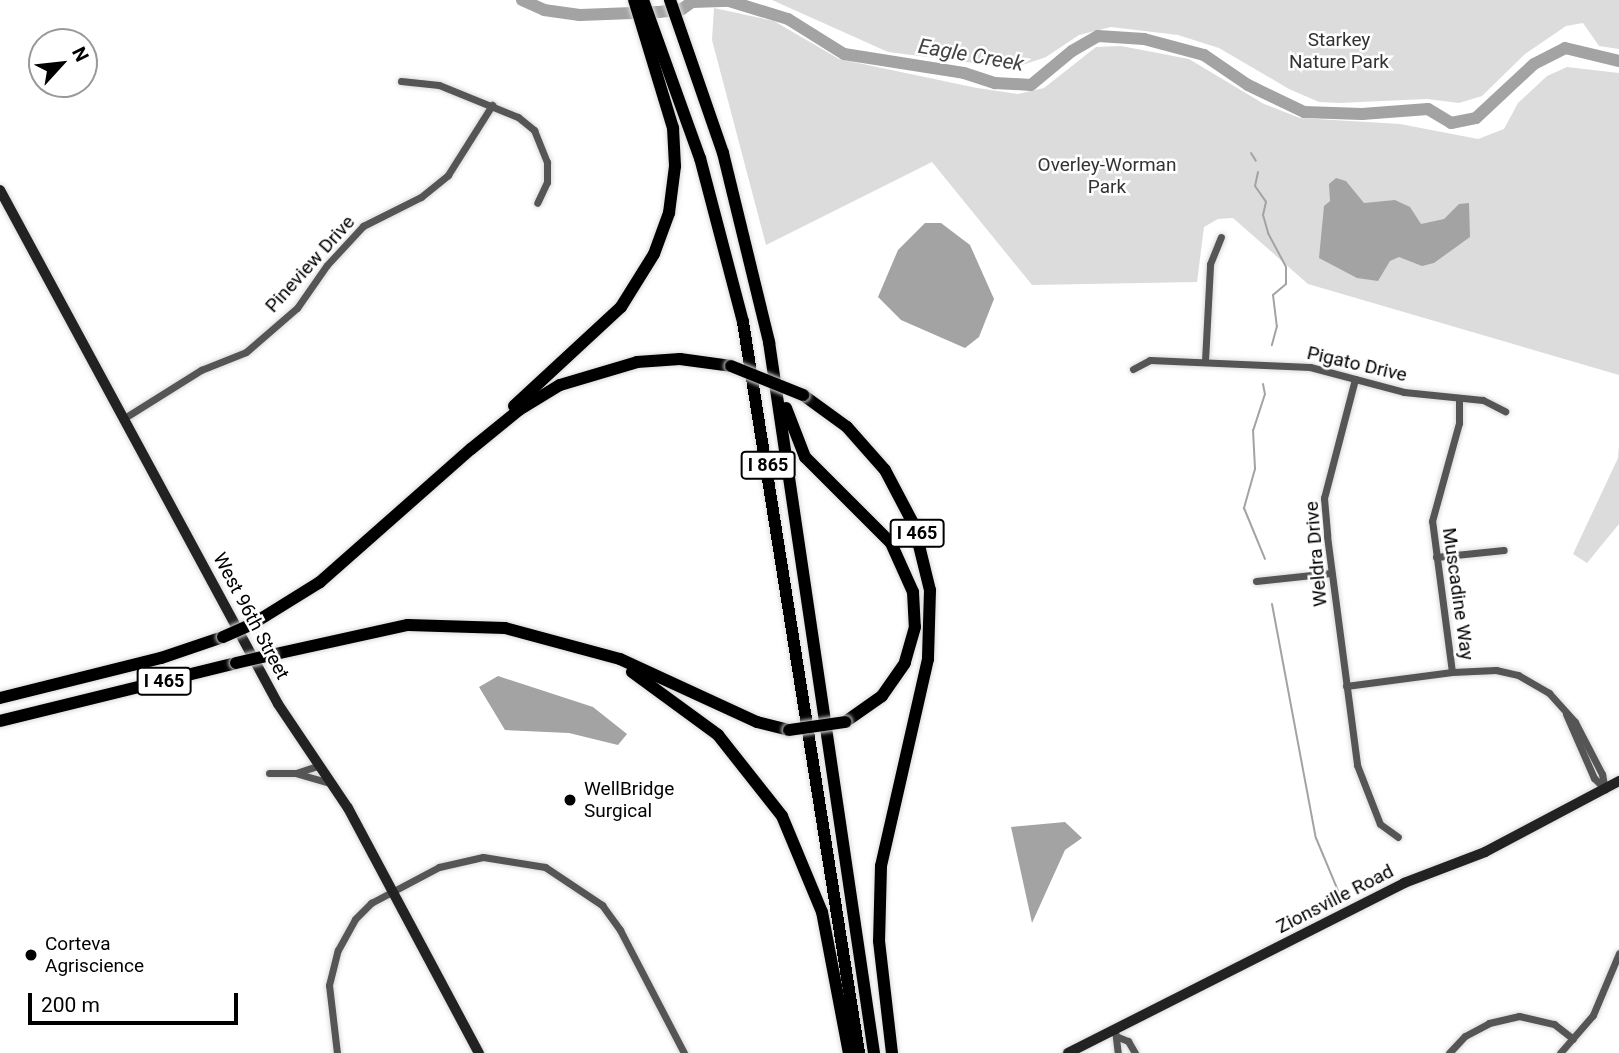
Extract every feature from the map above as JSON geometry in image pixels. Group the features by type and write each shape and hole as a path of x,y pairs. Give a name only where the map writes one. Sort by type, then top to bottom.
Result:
{"highway":[{"path":"471,449 614,315 654,254 669,213 675,155 671,115 655,46 634,0"},
{"name":"I 865","path":"643,0 655,46 704,170 743,323 859,1053"},
{"name":"I 865","path":"670,0 731,179 769,342 874,1053"},
{"path":"575,645 621,659 757,722 789,730 845,722 882,696 905,663 915,627 913,592 891,543 805,457 790,425 769,342"},
{"name":"I 465","path":"0,698 161,658 254,623 340,567 471,449 529,403 595,371 668,360 731,366 803,395 847,427 885,470 914,525 930,590 928,659 880,874 880,949 892,1053"},
{"name":"I 465","path":"0,721 370,631 427,624 505,628 575,645 634,673 688,709 735,753 768,794 788,827 816,892 849,1053"}],"main road":[{"name":"West 96th Street","path":"0,190 126,417 265,681 330,783 393,891 479,1053"},
{"name":"Zionsville Road","path":"1068,1053 1116,1033 1404,883 1485,852 1619,781"}],"street":[{"path":"401,81 430,83 518,117 543,145 547,182 537,203"},
{"name":"Pineview Drive","path":"126,417 201,370 246,352 297,308 327,265 363,226 421,197 448,175 492,105"},
{"path":"1205,361 1210,264 1221,237"},
{"name":"Pigato Drive","path":"1133,369 1150,360 1310,367 1404,392 1483,400 1505,411"},
{"name":"Weldra Drive","path":"1355,379 1324,498 1331,573 1363,788 1380,824 1398,837"},
{"name":"Muscadine Way","path":"1452,671 1436,557 1434,501 1458,427 1459,398"},
{"path":"1436,557 1504,550"},
{"path":"1256,581 1331,573"},
{"path":"1346,686 1452,671 1496,670 1518,675 1549,694 1575,722 1602,774 1605,789"},
{"path":"295,773 318,766"},
{"path":"269,773 295,773 330,783"},
{"path":"337,1053 329,985 338,950 355,919 393,891 439,867 483,857 528,861 562,875 612,917 684,1053"},
{"path":"1560,1053 1594,1015 1619,953"},
{"path":"1450,1053 1465,1036 1489,1023 1520,1016 1554,1024 1573,1039"},
{"path":"1116,1033 1118,1053"},
{"path":"1116,1033 1128,1041 1135,1053"}],"green space":[{"name":"Starkey Nature Park","path":"772,0 1619,0 1619,49 1599,46 1583,23 1566,26 1525,54 1482,96 1459,103 1427,99 1319,102 1289,89 1219,48 1178,35 1111,27 1079,35 1046,57 1014,68 888,52"},
{"name":"Overley-Worman Park","path":"714,8 774,21 839,59 977,88 1018,94 1044,88 1096,47 1121,46 1189,59 1264,104 1300,118 1400,124 1478,139 1504,129 1518,103 1547,76 1567,67 1619,73 1619,375 1308,284 1233,218 1218,219 1204,227 1197,282 1032,285 932,162 766,245 712,40"},
{"path":"1619,445 1619,524 1587,563 1573,554 1618,458"}],"shaded area":[{"path":"1336,178 1346,181 1364,203 1395,200 1410,207 1421,224 1444,219 1459,204 1469,203 1470,237 1434,263 1422,266 1399,257 1390,261 1378,281 1357,278 1319,258 1324,206 1330,201 1329,184"},
{"path":"925,223 941,223 970,245 994,299 979,337 965,348 901,320 878,297 898,250"},
{"path":"498,676 593,707 627,734 618,745 569,733 505,730 479,687"},
{"path":"1065,822 1082,838 1065,850 1032,923 1011,827"}],"waterway":[{"name":"Eagle Creek","path":"522,0 544,10 580,15 659,12 682,9 692,2 729,1 788,19 844,54 964,73 995,83 1031,85 1072,51 1098,36 1144,39 1204,55 1248,85 1304,112 1362,114 1428,109 1451,123 1476,118 1534,64 1565,48 1619,61"},
{"path":"1251,153 1256,161"},
{"path":"1258,172 1255,186 1266,202 1263,215 1268,233 1286,267 1286,284 1273,295 1277,326 1272,345"},
{"path":"1263,384 1265,394 1253,430 1255,469 1244,508 1265,559"},
{"path":"1272,604 1316,838 1339,893"}],"place":[{"name":"WellBridge Surgical","path":"570,800"},
{"name":"Corteva Agriscience","path":"31,955"}]}
